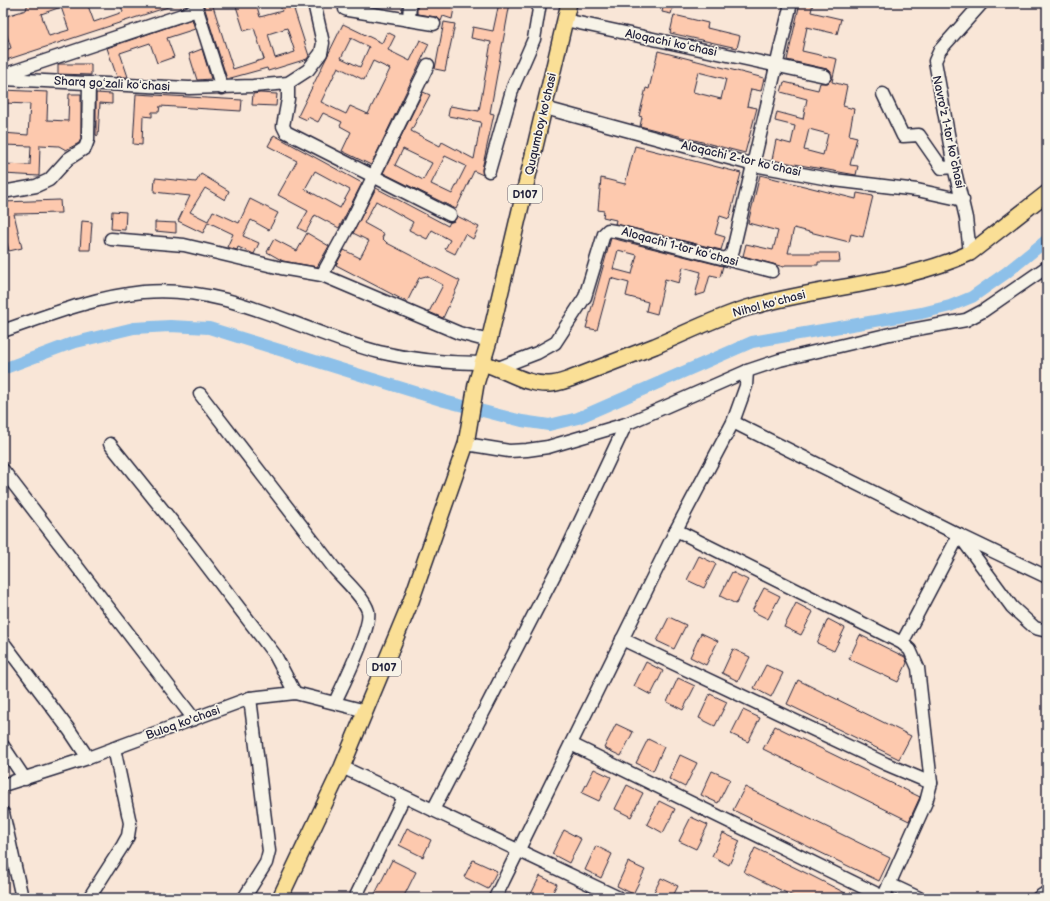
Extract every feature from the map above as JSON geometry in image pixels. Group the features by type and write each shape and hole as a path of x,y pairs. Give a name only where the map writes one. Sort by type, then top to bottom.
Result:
{"main road":[{"name":"Ququmboy ko'chasi","path":"466,444 470,429 476,384 489,341 569,3"},
{"name":"Nihol koʻchasi","path":"482,363 498,368 513,376 532,383 550,384 570,379 747,308 806,294 924,270 970,253 1047,193"},
{"name":"D107","path":"280,898 342,767 366,711 411,601 466,444"}],"street":[{"path":"314,3 323,43 321,53 308,70 288,83 287,104 283,126 286,132 450,215"},
{"path":"346,3 345,9 348,10 434,24"},
{"path":"409,20 410,3"},
{"path":"489,171 514,87 534,39 540,3"},
{"path":"724,259 731,255 733,250 791,3"},
{"path":"970,253 962,200 954,167 935,61 940,50 982,3"},
{"path":"196,6 222,88"},
{"name":"Sharq goʻzali koʻchasi","path":"3,75 196,6"},
{"name":"Aloqachi koʻchasi","path":"565,20 825,76"},
{"path":"322,275 350,224 428,65"},
{"name":"Sharq goʻzali koʻchasi","path":"3,79 189,88 222,88 288,83"},
{"path":"3,192 36,186 49,180 68,159 85,148 88,140 89,83"},
{"path":"884,94 903,136 919,135 942,168 954,167"},
{"name":"Aloqachi 2-tor koʻchasi","path":"545,108 754,165 834,180 917,190 962,200"},
{"name":"Aloqachi 1-tor koʻchasi","path":"498,368 537,353 555,343 585,297 604,234 608,230 772,271"},
{"path":"111,239 184,245 281,268 322,275 459,333 489,341"},
{"path":"466,444 509,451 527,450 548,447 626,424 747,371 780,360 890,334 966,320 983,311 1047,267"},
{"path":"3,331 86,302 144,292 190,293 232,301 379,352 450,363 482,363"},
{"path":"495,898 676,530 733,422 746,386 747,371"},
{"path":"200,394 336,571 363,602 368,611 368,619 361,641 335,702"},
{"path":"733,422 959,535 1047,577"},
{"path":"433,810 562,560 626,424"},
{"path":"110,444 191,545 275,655 295,693"},
{"path":"3,470 194,719"},
{"path":"570,744 883,898 926,802 931,783 918,668 910,650 902,643 676,530"},
{"path":"959,535 1012,607 1034,628 1047,631"},
{"path":"902,643 959,535"},
{"path":"622,639 886,764 931,783"},
{"path":"3,642 70,731 88,758"},
{"name":"Buloq ko'chasi","path":"3,785 88,758 250,698 295,693 366,711"},
{"path":"244,898 266,863 269,851 250,698"},
{"path":"3,746 25,779"},
{"path":"90,898 123,845 129,830 130,823 114,748"},
{"path":"342,767 519,849 619,898"},
{"path":"355,898 404,797"},
{"path":"3,813 22,898"},
{"path":"889,884 919,898"},
{"path":"1038,898 1047,892"}],"building":[{"path":"28,3 87,3 94,22 123,12 120,3 174,3 174,5 3,61 3,51 11,48 3,23 3,17 26,10","holes":["61,7 69,30 49,36 41,14"]},
{"path":"203,3 212,3 233,69 264,59 254,28 244,31 235,3 256,3 260,17 282,11 279,3 292,3 309,56 307,59 268,71 267,68 227,79","holes":["287,28 295,52 275,58 268,34"]},
{"path":"420,3 441,5 441,3 455,3 452,19 443,16 441,21 436,17 417,14 417,5 419,6"},
{"path":"499,3 510,3 490,113 494,114 482,169 483,175 474,171 456,209 383,173 423,92 430,95 411,131 440,146 442,142 474,159 481,122 448,116 450,106 479,111 491,42 471,38 473,27 493,31","holes":["403,149 432,163 423,180 395,165","445,156 466,166 452,194 431,184"]},
{"path":"664,3 674,3 671,14 662,12"},
{"path":"800,3 813,3 811,12 841,19 837,34 807,27 802,51 837,59 832,82 847,86 843,106 854,109 849,135 857,137 850,165 858,166 856,175 772,160 776,140 791,144 795,126 775,121 777,112 803,119 807,99 781,92 784,82 818,90 820,83 828,83 832,77 830,71 827,69 787,60","holes":["809,129 828,134 823,155 804,150"]},
{"path":"674,15 708,23 707,28 740,36 737,48 670,33"},
{"path":"192,19 195,29 167,38 174,57 157,63 150,43 120,53 128,77 117,77 107,48"},
{"path":"444,22 455,24 445,71 435,69"},
{"path":"343,24 382,43 387,32 395,36 388,50 410,61 420,40 429,44 371,165 342,151 351,132 340,126 342,122 323,113 318,122 308,117 307,120 298,116","holes":["351,38 369,47 360,67 341,58","373,61 390,69 368,114 350,106 346,114 321,102 338,67 364,80"]},
{"path":"202,49 211,79 197,80 189,54"},
{"path":"658,51 764,78 761,91 751,89 747,106 757,108 745,153 640,126 642,117 639,116 646,88 649,89","holes":["698,72 726,79 721,99 693,92"]},
{"path":"58,64 91,64 91,75 58,74"},
{"path":"3,90 48,92 47,120 68,121 69,94 81,94 81,139 79,143 66,150 59,146 40,145 39,176 3,174 3,164 30,165 31,146 3,145 3,133 28,135 30,104 3,103"},
{"path":"96,93 112,94 112,104 100,103 98,136 96,135"},
{"path":"136,94 242,100 241,111 160,106 159,112 152,112 152,117 143,116 142,145 133,144"},
{"path":"253,94 277,94 276,106 252,105"},
{"path":"274,135 362,183 339,228 315,215 306,232 298,228 308,211 278,195 297,161 268,146","holes":["315,171 350,190 340,208 305,189"]},
{"path":"635,146 741,173 729,219 720,216 715,234 725,237 721,250 615,224 616,220 603,217 604,211 598,210 601,178 625,184"},
{"path":"201,174 229,191 225,200 205,188 190,212 208,221 213,211 239,223 250,199 278,213 269,230 251,220 243,236 259,243 254,254 238,247 237,250 227,247 233,234 208,222 203,233 178,221 190,196 154,192 155,178 196,182"},
{"path":"760,175 856,199 857,193 873,196 863,237 851,234 849,242 794,228 788,253 839,253 840,262 818,262 818,265 785,265 784,267 743,256 746,244 773,250 778,231 748,223"},
{"path":"376,188 448,226 457,216 479,227 473,239 465,234 455,254 445,249 450,240 432,230 427,239 409,230 413,222 376,201 364,223 384,234 382,238 387,243 460,281 443,318 429,312 443,285 426,276 419,278 407,302 336,265 344,250 360,258 369,241 353,233"},
{"path":"60,200 61,213 14,214 22,248 9,251 7,243 3,244 3,202"},
{"path":"112,211 126,212 125,230 111,229"},
{"path":"82,221 92,222 90,250 80,250"},
{"path":"155,222 176,223 176,233 155,231"},
{"path":"307,233 329,246 317,267 283,261 267,252 274,239 297,251"},
{"path":"611,238 723,266 720,277 710,275 705,293 695,296 701,272 683,267 679,283 665,279 657,314 646,311 648,302 626,296 629,283 611,278 597,330 586,328","holes":["618,250 637,255 632,274 613,269"]},
{"path":"699,556 716,564 704,588 687,580"},
{"path":"732,572 748,580 736,604 720,596"},
{"path":"764,588 780,596 768,619 752,611"},
{"path":"796,603 813,612 801,635 784,627"},
{"path":"669,617 686,625 674,649 657,641"},
{"path":"828,619 845,628 834,651 817,643"},
{"path":"701,633 718,641 706,665 690,657"},
{"path":"860,635 905,657 907,663 898,682 849,659"},
{"path":"733,649 750,657 738,681 722,673"},
{"path":"646,662 663,671 651,695 634,686"},
{"path":"766,665 783,673 771,697 754,688"},
{"path":"678,678 695,686 683,710 667,702"},
{"path":"798,680 911,736 899,759 787,704"},
{"path":"710,694 727,702 715,726 699,718"},
{"path":"743,710 760,718 748,742 731,734"},
{"path":"616,724 633,732 621,756 604,748"},
{"path":"775,726 920,797 909,821 763,749"},
{"path":"648,739 664,747 653,771 636,763"},
{"path":"680,755 697,763 685,787 669,779"},
{"path":"594,769 611,777 599,801 582,793"},
{"path":"712,771 730,779 718,803 701,795"},
{"path":"627,785 643,793 631,817 615,809"},
{"path":"745,787 890,858 879,881 733,810"},
{"path":"659,801 675,809 663,833 647,824"},
{"path":"691,817 708,825 696,849 679,841"},
{"path":"407,828 431,840 423,857 399,845"},
{"path":"564,830 581,839 569,863 552,854"},
{"path":"723,833 740,841 729,865 712,856"},
{"path":"596,846 612,854 601,878 585,870"},
{"path":"755,848 855,898 797,898 744,872"},
{"path":"392,860 416,872 403,898 373,898"},
{"path":"473,860 497,871 488,889 464,877"},
{"path":"628,862 645,870 633,894 617,886"},
{"path":"540,876 557,884 550,898 529,898"},
{"path":"661,878 678,886 672,898 651,898"}],"waterway":[{"path":"3,369 72,343 134,328 170,326 209,328 444,401 522,421 549,425 578,418 752,342 922,313 950,306 972,297 1006,273 1047,240"}]}
